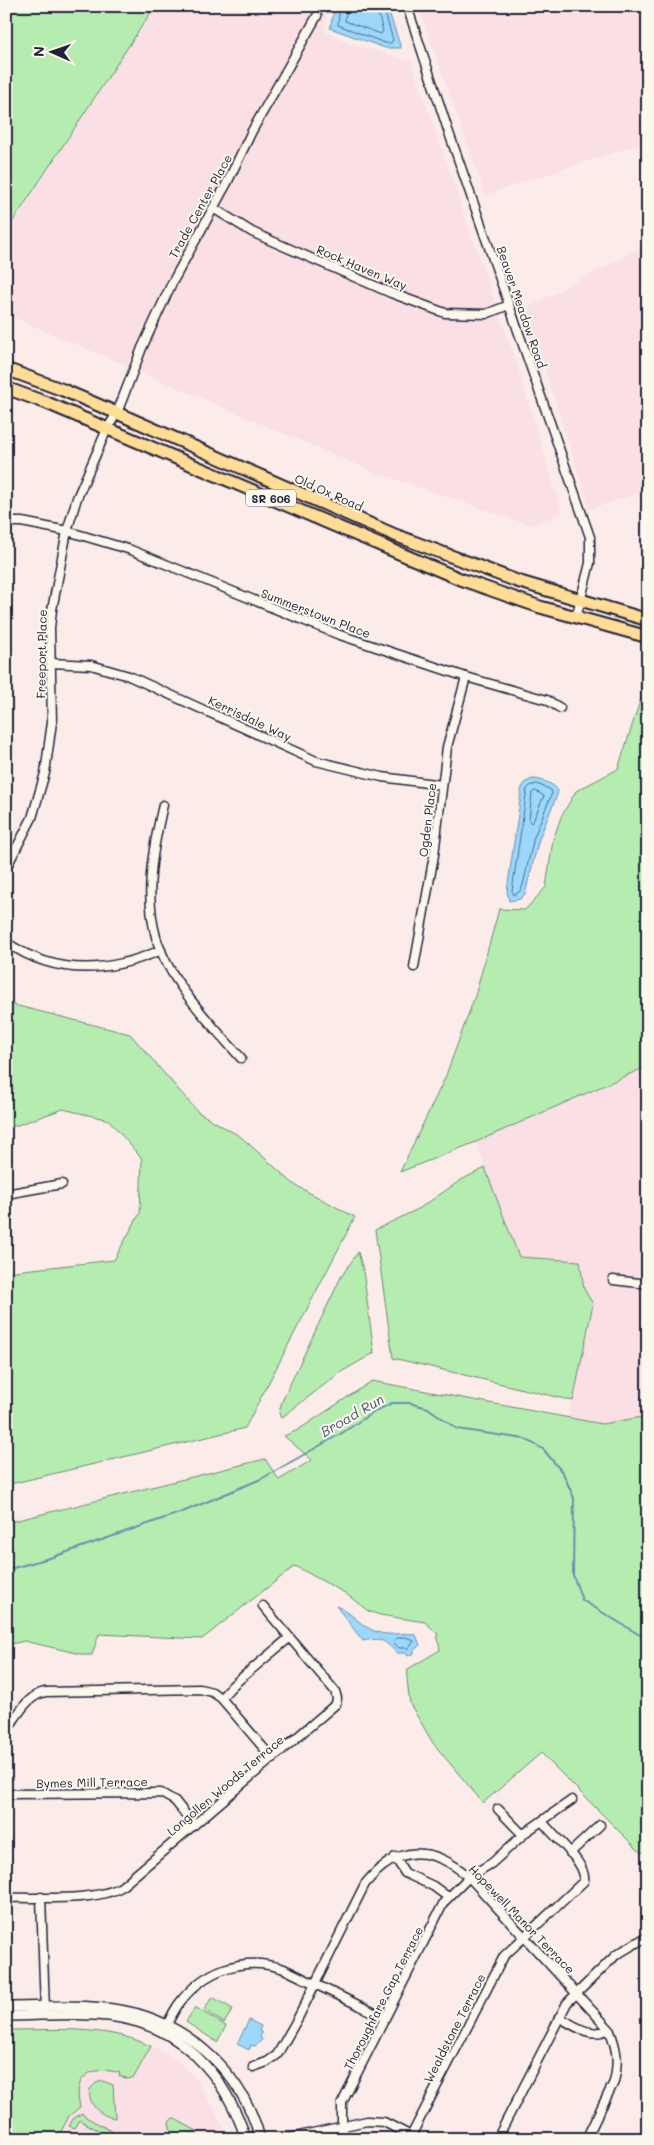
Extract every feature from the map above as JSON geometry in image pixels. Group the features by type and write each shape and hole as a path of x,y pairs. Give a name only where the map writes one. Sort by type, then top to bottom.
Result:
{"main road":[{"name":"Old Ox Road","path":"6,369 117,413 395,535 508,578 648,620"},
{"name":"SR 606","path":"6,388 48,402 460,579 576,618 648,637"}],"street":[{"name":"Beaver Meadow Road","path":"407,6 448,130 590,538 590,563 576,618"},
{"name":"Trade Center Place","path":"117,413 142,348 172,283 252,131 317,16"},
{"name":"Rock Haven Way","path":"213,208 252,232 274,242 391,293 445,313 486,314 509,304"},
{"name":"Freeport Place","path":"6,868 32,818 45,773 52,722 52,610 67,531 77,498 117,413"},
{"name":"Summerstown Place","path":"6,522 22,522 67,531 131,550 328,631 466,677 547,700 560,708"},
{"name":"Kerrisdale Way","path":"51,663 91,665 136,678 316,761 368,774 442,785"},
{"name":"Ogden Place","path":"414,967 434,854 447,746 466,677"},
{"path":"163,805 154,846 151,873 152,918 161,950 174,976 192,1001 241,1058"},
{"path":"6,942 47,962 83,968 123,965 161,950"},
{"path":"6,1194 62,1184"},
{"path":"613,1280 648,1284"},
{"name":"Longollen Woods Terrace","path":"6,1898 95,1896 116,1890 333,1708 337,1701 335,1691 263,1606"},
{"path":"222,1698 233,1685 290,1638"},
{"path":"6,1731 32,1697 45,1692 193,1688 212,1692 222,1698 273,1759"},
{"name":"Bymes Mill Terrace","path":"6,1794 162,1793 175,1801 194,1825"},
{"name":"Thoroughfare Gap Terrace","path":"345,2139 342,2126 342,2103 448,1897 469,1877 492,1864 522,1836 572,1800"},
{"path":"498,1809 522,1836"},
{"name":"Wealdstone Terrace","path":"414,2137 504,1956 584,1881 584,1870 542,1821"},
{"path":"570,1853 600,1825"},
{"name":"Hopewell Manor Terrace","path":"253,2067 277,2055 298,2018 365,1884 378,1868 394,1858 413,1854 430,1855 447,1860 469,1877 609,2029 616,2048 616,2073 614,2082 586,2139"},
{"path":"394,1858 405,1873 432,1886 448,1897"},
{"path":"41,1897 45,2011"},
{"path":"497,2139 559,2017 576,1992 616,1955 648,1936"},
{"path":"165,2029 177,2006 190,1991 216,1972 232,1966 246,1964 271,1964 315,1983 385,2018"},
{"path":"6,2007 108,2016 165,2029 207,2051 235,2082 253,2115 260,2139"},
{"path":"6,2016 45,2011"},
{"path":"559,2017 590,2033 599,2033 609,2029"},
{"path":"165,2029 198,2057 215,2077 229,2098 246,2139"},
{"path":"285,2139 367,2121 384,2122 414,2137"}],"shaded area":[{"path":"154,6 328,6 324,31 351,44 411,61 520,374 562,513 530,525 374,472 6,314 6,236"},
{"path":"418,6 648,6 648,141 485,195"},
{"path":"648,244 648,490 590,509 525,309"},
{"path":"648,1066 648,1416 602,1424 567,1418 573,1401 593,1304 584,1289 580,1261 519,1257 476,1142"},
{"path":"6,2030 109,2032 138,2040 164,2052 185,2067 196,2079 224,2128 227,2139 6,2139"}],"green space":[{"path":"6,6 155,6 6,232"},
{"path":"640,669 648,672 648,1066 476,1142 400,1172 445,1078 475,996 499,909 525,910 546,887 553,840 561,817 576,791 618,769 641,698"},
{"path":"6,1003 130,1034 198,1112 241,1137 295,1185 355,1217 245,1428 6,1485 6,1272 114,1260 140,1213 142,1159 109,1120 63,1109 6,1129"},
{"path":"485,1168 519,1257 580,1261 584,1289 593,1304 573,1401 393,1358 375,1230 420,1208 461,1180"},
{"path":"358,1252 363,1270 374,1353 341,1372 281,1418 279,1413 282,1401 341,1277"},
{"path":"372,1381 602,1424 648,1416 648,1850 641,1853 541,1753 483,1803 433,1743 410,1704 407,1680 408,1669 440,1650 437,1633 425,1622 380,1615 368,1611 345,1593 295,1566 202,1639 99,1634 92,1655 24,1641 11,1644 6,1664 6,1523 265,1459 279,1480 312,1460 284,1436 298,1430"},
{"path":"212,1997 233,2009 224,2023 204,2010"},
{"path":"195,2007 226,2026 217,2042 186,2022"},
{"path":"6,2030 80,2030 134,2039 151,2046 134,2077 129,2079 119,2076 120,2073 101,2070 86,2075 79,2087 80,2107 69,2116 57,2139 6,2139"},
{"path":"103,2081 113,2085 115,2118 105,2115 96,2109 91,2100 90,2089 96,2083"},
{"path":"82,2113 84,2116 126,2139 115,2139 79,2120 74,2128 69,2126 73,2119"},
{"path":"173,2118 197,2131 199,2139 172,2139 169,2122"}],"water":[{"path":"335,6 387,6 401,48 385,48 330,28"},
{"path":"532,779 546,782 558,790 539,839 525,894 520,899 509,901 507,891 522,787"},
{"path":"336,1606 371,1630 387,1634 416,1635 420,1645 414,1650 414,1653 408,1656 406,1653 397,1653 382,1641 374,1639 363,1641"},
{"path":"249,2020 261,2026 259,2031 262,2033 260,2036 262,2040 255,2046 251,2045 249,2050 237,2044"}],"waterway":[{"name":"Broad Run","path":"6,1570 53,1557 185,1511 261,1479 342,1433 375,1411 392,1403 409,1403 428,1408 457,1429 525,1439 543,1449 563,1473 574,1498 573,1575 582,1600 648,1640"}]}
